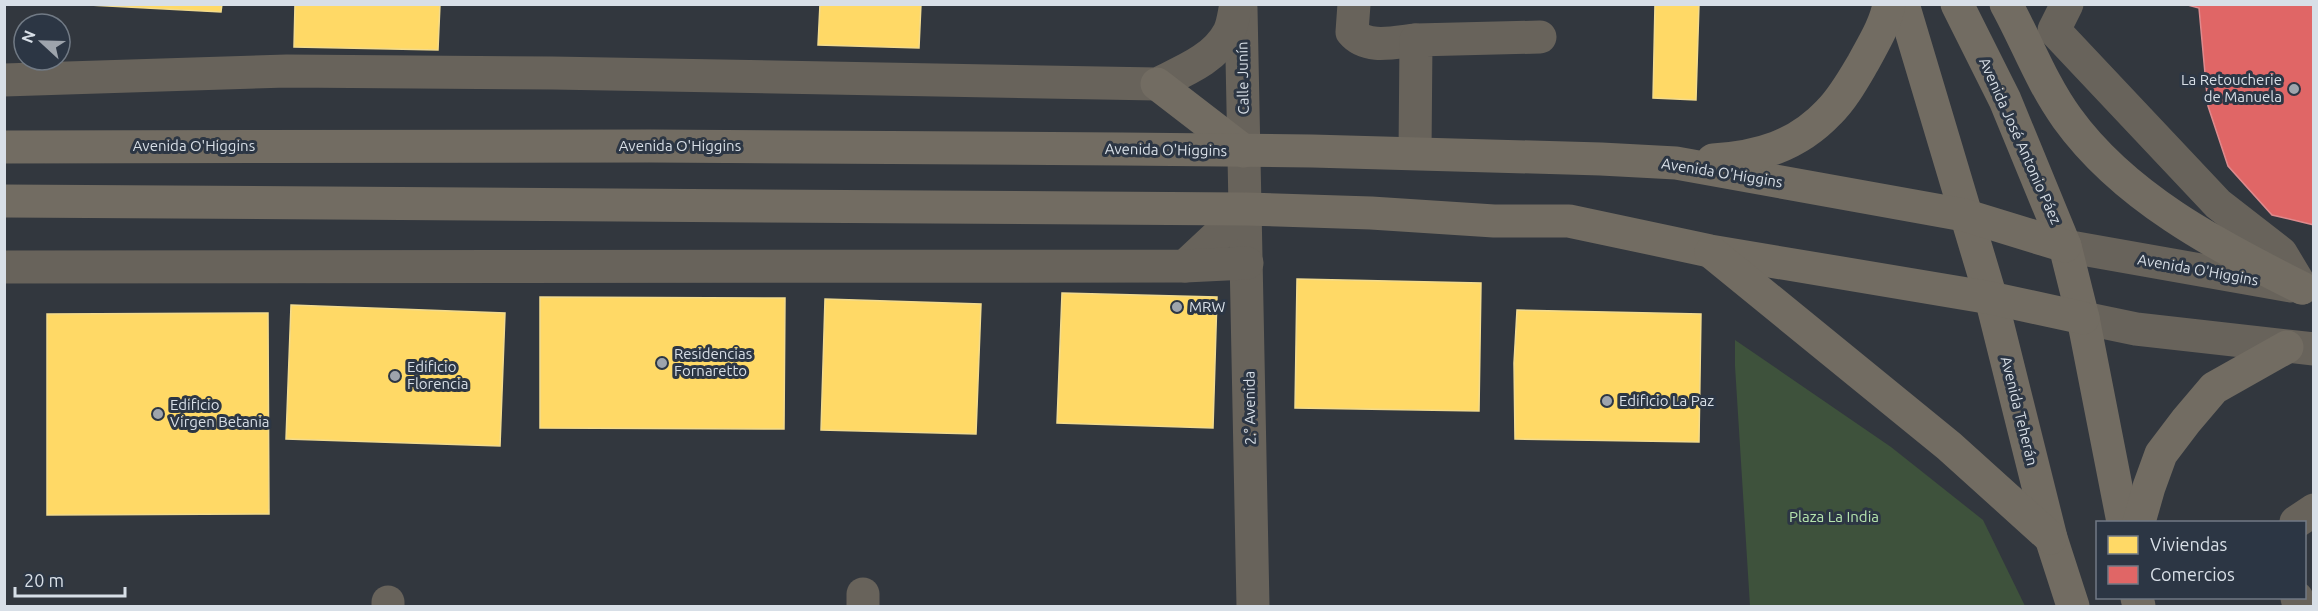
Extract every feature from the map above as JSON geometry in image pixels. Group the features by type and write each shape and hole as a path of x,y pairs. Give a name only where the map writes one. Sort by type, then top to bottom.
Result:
{"main road":[{"path":"1676,163 1745,158 1774,150 1804,133 1829,112 1846,91 1870,49 1889,4"},
{"path":"1903,4 1964,215"},
{"name":"Avenida José Antonio Páez","path":"1957,4 2005,100 2065,246"},
{"path":"2006,4 2035,67 2066,117 2095,153 2142,196 2242,258 2308,288"},
{"path":"1157,84 1244,151"},
{"name":"Avenida O'Higgins","path":"4,147 662,146 1244,151 1415,153 1676,163 1964,215 2065,246"},
{"path":"4,201 1246,209 1371,213 1494,221 1569,221 1710,250 1991,298 2083,318"},
{"name":"Avenida Teherán","path":"1964,215 1991,298 2051,538 2073,606"},
{"path":"2065,246 2083,318 2123,521"},
{"path":"1710,250 1950,446 2051,538"},
{"path":"2139,521 2161,454 2214,388 2300,348"}],"street":[{"path":"4,80 298,71 1157,84 1197,63 1217,49 1229,31 1238,4"},
{"name":"Calle Junín","path":"1238,4 1246,209"},
{"path":"1353,4 1352,33 1359,41 1370,43 1540,37"},
{"path":"2061,17 2218,204 2280,253 2308,288"},
{"path":"1415,153 1416,40"},
{"path":"1185,266 1246,209"},
{"name":"2.° Avenida","path":"1246,209 1253,606"},
{"name":"Avenida O'Higgins","path":"2065,246 2308,288"},
{"path":"4,267 1185,266 1247,263"},
{"path":"2083,318 2136,328 2300,348"},
{"path":"2297,521 2313,510"}],"green space":[{"name":"Plaza La India","path":"1735,340 1891,447 1983,520 2025,606 1750,606"}],"building: Viviendas":[{"path":"70,4 222,4 221,12"},
{"path":"295,4 440,4 438,50 294,47"},
{"path":"820,4 921,4 919,48 818,45"},
{"path":"1655,4 1699,4 1696,100 1653,98"},
{"path":"1297,279 1481,283 1479,411 1295,408"},
{"path":"1062,293 1217,297 1213,428 1057,423"},
{"name":"Residencias Fornaretto","path":"540,297 785,298 784,429 540,428"},
{"path":"825,299 981,304 976,434 821,430"},
{"name":"Edificio Florencia","path":"291,305 505,313 500,446 286,439"},
{"name":"Edificio La Paz","path":"1517,310 1701,314 1699,442 1515,439 1514,363"},
{"name":"Edificio Virgen Betania","path":"268,313 269,514 47,515 47,314"}],"building: Comercios":[{"path":"2184,4 2314,4 2314,225 2272,215 2228,166 2208,106 2199,8"}],"place":[{"name":"La Retoucherie de Manuela","path":"2294,89"},
{"name":"MRW","path":"1177,307"},
{"name":"Residencias Fornaretto","path":"662,363"},
{"name":"Edificio Florencia","path":"395,376"},
{"name":"Edificio La Paz","path":"1607,401"},
{"name":"Edificio Virgen Betania","path":"158,414"}]}
